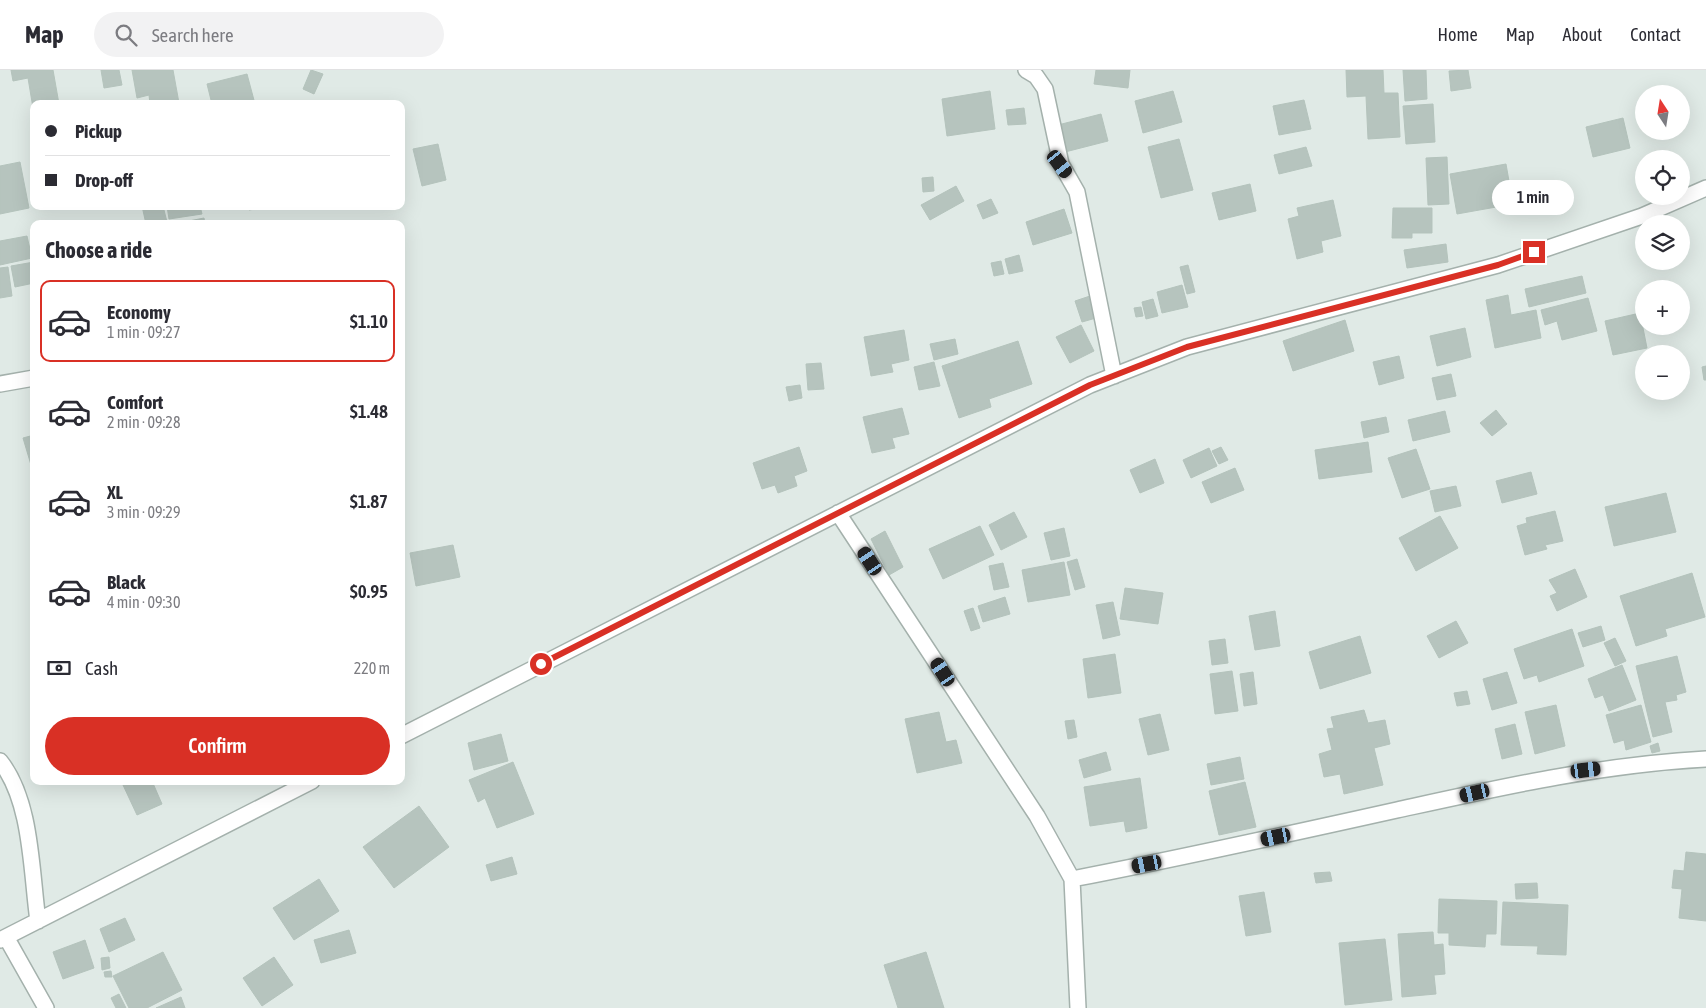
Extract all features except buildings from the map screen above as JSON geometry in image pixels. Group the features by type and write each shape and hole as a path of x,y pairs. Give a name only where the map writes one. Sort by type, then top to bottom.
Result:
{"street":[{"path":"1026,70 1036,76 1045,89 1060,164 1077,192 1114,376"},
{"path":"405,734 1090,385 1187,347 1498,265 1642,216 1706,188"},
{"path":"0,384 30,379"},
{"path":"838,513 1037,816 1072,879 1078,1008"},
{"path":"1072,879 1166,861 1586,770 1706,759"},
{"path":"0,761 7,770 24,808 38,920"},
{"path":"46,1008 3,938 304,785"}],"route":[{"path":"541,664 1090,385 1187,347 1498,265 1534,252"}]}
